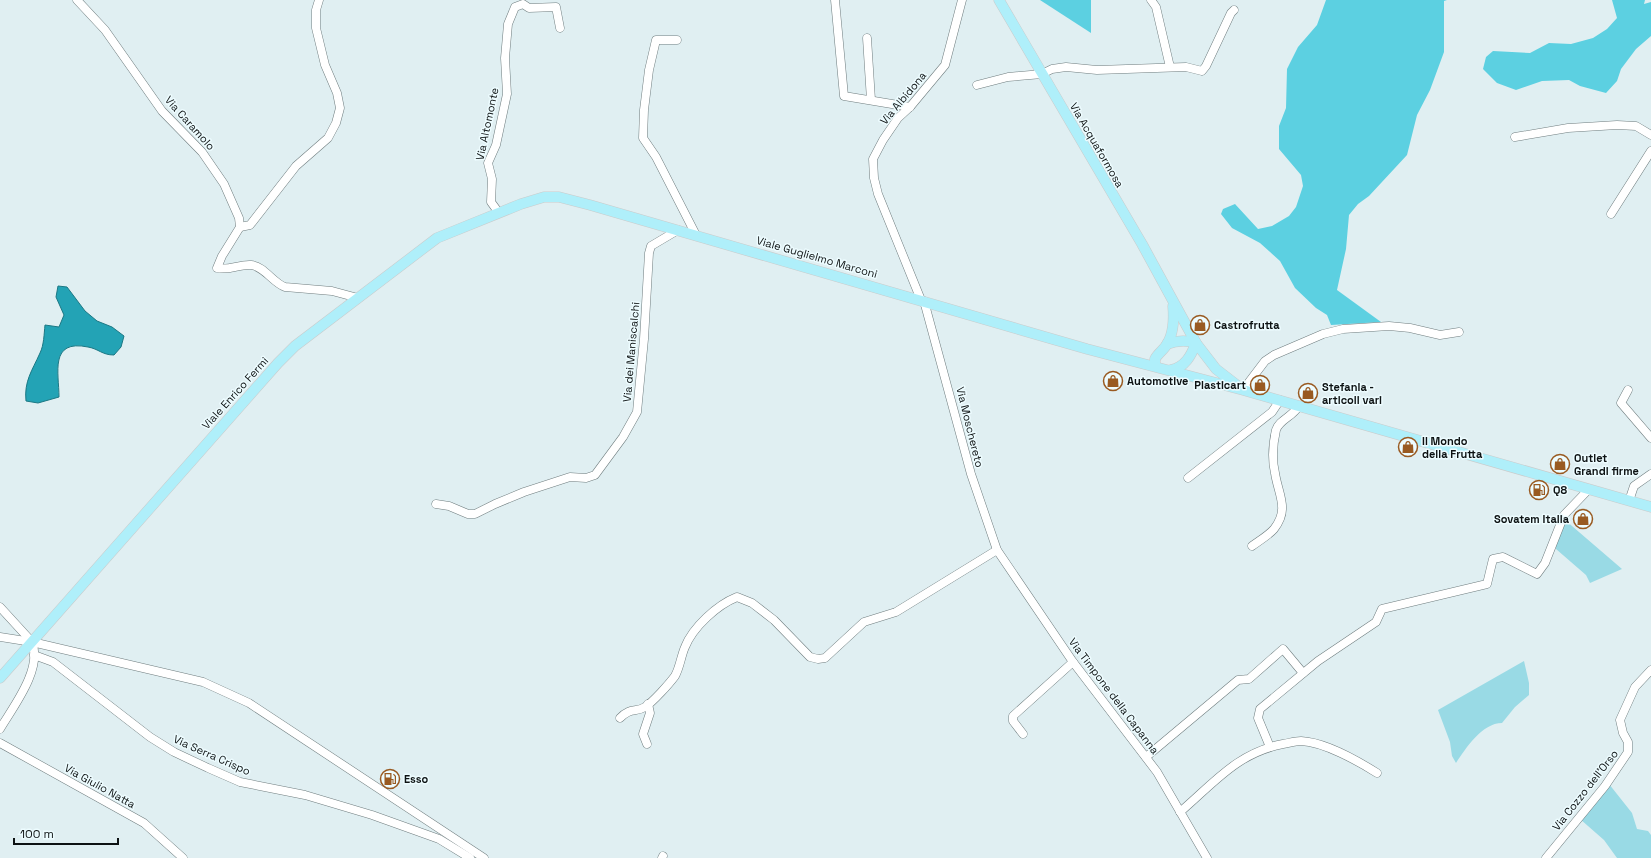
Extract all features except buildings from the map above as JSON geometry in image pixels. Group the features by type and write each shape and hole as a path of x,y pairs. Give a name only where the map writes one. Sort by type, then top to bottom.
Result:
{"main road":[{"name":"Via Acquaformosa","path":"999,0 1142,244 1196,343 1216,369 1243,390"},
{"name":"Viale Guglielmo Marconi","path":"499,213 536,199 559,197 696,235 1087,349 1128,358 1155,361 1171,370 1651,507"},
{"name":"Viale Enrico Fermi","path":"0,678 278,363 295,346 437,238 499,213"},
{"path":"1155,361 1167,344 1175,319 1173,302"},
{"path":"1167,344 1176,341 1196,343 1188,360 1177,369 1171,370"}],"street":[{"name":"Via Caramolo","path":"77,0 106,30 162,111 202,152 224,184 239,218 240,227"},
{"path":"319,0 316,10 316,28 325,65 337,93 340,108 336,123 328,138 296,166 250,225 240,227 222,256 217,268 225,270 250,265 257,267 278,285 284,287 332,291 358,298"},
{"path":"835,0 844,96 910,107"},
{"name":"Via Albidona","path":"923,301 878,194 874,178 873,159 883,140 898,118 910,107 945,65 962,0"},
{"path":"1152,0 1156,7 1170,67"},
{"name":"Via Altomonte","path":"499,213 491,202 492,179 488,163 496,145 507,94 505,58 508,24 516,7 523,4 528,8 556,7 560,28"},
{"path":"977,85 1008,77 1042,74 1052,69 1066,67 1097,70 1186,67 1202,71 1206,66 1231,13 1234,10"},
{"path":"867,38 871,100"},
{"path":"677,40 656,40 645,102 643,138 659,164 696,235"},
{"path":"1515,137 1568,128 1617,125 1636,126 1651,135"},
{"path":"1611,214 1651,151"},
{"name":"Via dei Maniscalchi","path":"436,504 449,506 468,514 475,514 494,504 524,492 570,477 592,477 623,436 637,412 644,339 649,253 652,246 656,242 678,230"},
{"name":"Via Moschereto","path":"923,301 971,474 999,553"},
{"path":"1243,390 1265,361 1274,355 1323,334 1343,329 1390,326 1440,334 1459,332"},
{"path":"1628,390 1621,404 1651,438"},
{"path":"1188,478 1272,412 1280,400"},
{"path":"1252,546 1274,529 1280,519 1284,504 1274,472 1274,452 1277,428 1281,422 1294,413 1299,406"},
{"path":"1629,501 1634,486 1651,474"},
{"path":"1270,747 1258,718 1260,709 1303,673 1376,622 1382,609 1487,584 1493,558 1503,557 1537,574 1545,563 1564,515 1589,490"},
{"path":"620,718 627,711 644,708 668,683 678,668 688,639 711,615 730,600 737,597 752,603 774,620 810,657 825,658 864,622 896,612 999,553"},
{"name":"Via Timpone della Capanna","path":"999,553 1073,662 1157,772 1207,858"},
{"path":"0,607 32,642 34,649 29,679 0,729"},
{"path":"0,637 32,642 203,682 249,703 484,858"},
{"path":"1146,757 1238,680 1249,679 1282,649 1303,673"},
{"name":"Via Serra Crispo","path":"34,655 53,662 150,737 174,752 208,768 240,782 305,795 372,815 439,839 470,858"},
{"path":"1023,734 1013,721 1013,716 1073,662"},
{"name":"Via Cozzo dell'Orso","path":"1546,858 1605,786 1628,752 1628,742 1623,733 1620,720 1635,687 1651,670"},
{"path":"648,704 650,713 643,734 648,744"},
{"path":"1180,812 1216,779 1241,759 1270,747 1300,741 1313,743 1377,772"},
{"name":"Via Giulio Natta","path":"0,742 144,823 182,858"}],"shaded area":[{"path":"1040,0 1091,0 1091,33"},
{"path":"1326,0 1447,0 1444,1 1444,52 1430,90 1417,115 1407,155 1349,215 1346,249 1337,290 1381,322 1331,325 1327,315 1316,308 1295,288 1280,261 1260,243 1232,228 1221,214 1223,209 1235,204 1258,229 1272,226 1289,216 1296,207 1303,186 1301,175 1279,149 1279,126 1286,108 1287,69 1298,47 1317,25"},
{"path":"1612,0 1645,0 1644,4 1651,2 1651,36 1636,49 1621,69 1617,81 1606,93 1580,86 1569,80 1542,81 1516,90 1497,83 1483,69 1486,57 1493,51 1530,53 1549,43 1571,44 1593,38 1607,29 1617,18"},
{"path":"58,286 67,287 85,311 97,321 112,327 124,336 121,347 114,355 106,354 88,347 76,346 67,348 62,353 59,360 59,397 38,403 26,401 27,382 41,350 44,339 45,325 59,327 64,315 56,297"},
{"path":"1565,520 1622,569 1590,583 1586,575 1556,549 1556,544"},
{"path":"1524,661 1529,683 1529,695 1515,707 1502,723 1488,727 1475,737 1456,763 1452,756 1450,742 1438,710"},
{"path":"1609,784 1632,813 1637,829 1648,831 1651,835 1651,858 1617,858 1604,840 1580,819"}],"place":[{"name":"Castrofrutta","path":"1200,325"},
{"name":"Automotive","path":"1113,381"},
{"name":"Plasticart","path":"1260,385"},
{"name":"Stefania - articoli vari","path":"1308,393"},
{"name":"Il Mondo della Frutta","path":"1408,447"},
{"name":"Outlet Grandi firme","path":"1560,464"},
{"name":"Q8","path":"1539,490"},
{"name":"Sovatem Italia","path":"1583,519"},
{"name":"Esso","path":"390,779"}]}
